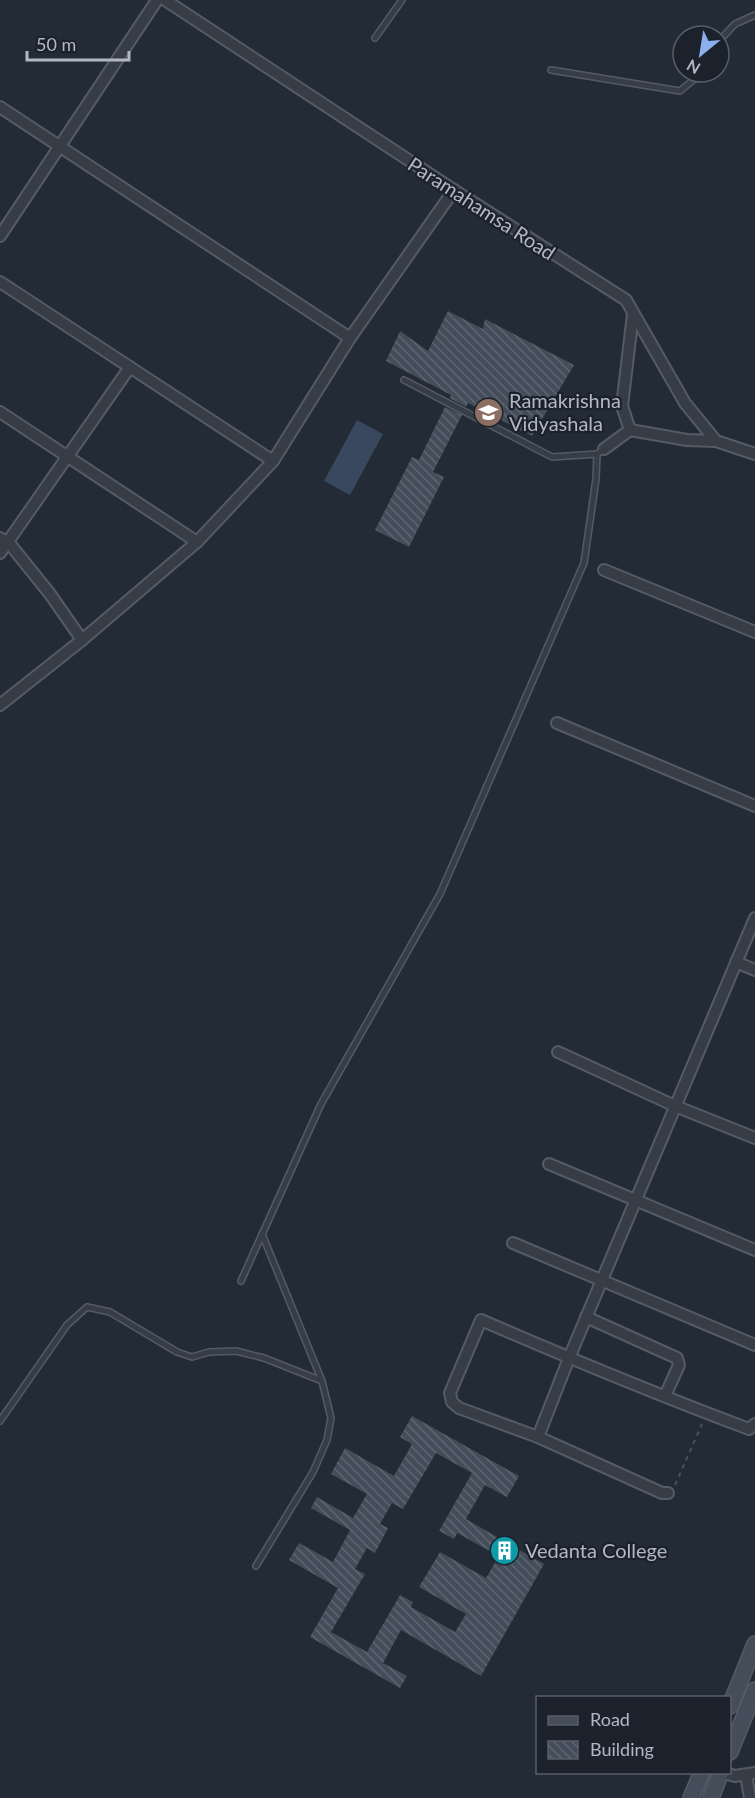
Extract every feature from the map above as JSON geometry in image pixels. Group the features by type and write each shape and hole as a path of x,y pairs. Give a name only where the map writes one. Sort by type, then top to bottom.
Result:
{"main road":[{"path":"731,1701 755,1644"},
{"path":"731,1747 755,1690"},
{"path":"692,1798 702,1774"},
{"path":"711,1798 721,1774"}],"street":[{"path":"0,236 157,0"},
{"name":"Paramahamsa Road","path":"165,0 626,300 685,403 716,441"},
{"path":"0,107 350,338"},
{"path":"0,705 82,640 197,542 273,461 350,338 454,190"},
{"path":"0,282 273,461"},
{"path":"630,430 622,406 633,314"},
{"path":"0,553 4,541 68,457 130,367"},
{"path":"0,412 197,542"},
{"path":"601,452 630,430 687,440 716,441 755,454"},
{"path":"4,541 50,594 82,640"},
{"path":"604,570 755,632"},
{"path":"557,723 755,806"},
{"path":"538,1437 601,1281 755,918"},
{"path":"736,962 755,970"},
{"path":"558,1052 675,1106 755,1138"},
{"path":"549,1164 755,1250"},
{"path":"513,1244 755,1345"},
{"path":"586,1317 676,1358 679,1365 664,1396"},
{"path":"668,1493 662,1493 538,1437 459,1408 452,1402 450,1393 481,1320 706,1413 749,1429 755,1424"},
{"path":"726,1774 735,1776 750,1774 750,1798"}],"lane":[{"path":"375,38 402,0"},
{"path":"731,28 755,15"},
{"path":"551,70 680,91 688,84"},
{"path":"241,1281 321,1104 440,894 584,563 601,452 552,457 404,380"},
{"path":"256,1566 312,1473 327,1440 331,1418 322,1381 262,1234"},
{"path":"0,1421 67,1325 87,1307 110,1312 177,1352 192,1357 209,1352 236,1351 264,1358 322,1381"}],"path":[{"path":"668,1493 672,1490 706,1413"}],"water":[{"path":"357,420 383,434 350,495 324,481"}],"building":[{"path":"448,311 483,329 485,319 574,365 532,436 468,403 466,407 450,398 451,395 386,361 400,331 428,351"},
{"path":"445,407 462,415 433,472 444,477 409,547 375,530 412,457 419,460"},
{"name":"Vedanta College","path":"412,1416 519,1476 507,1497 485,1485 466,1519 544,1564 481,1676 401,1630 383,1663 407,1676 400,1688 310,1637 338,1588 289,1560 299,1543 333,1562 350,1530 311,1508 317,1497 353,1518 367,1494 331,1474 345,1448 394,1476 412,1444 400,1437","holes":["436,1453 472,1473 439,1531 454,1539 457,1533 499,1556 486,1578 440,1552 419,1587 466,1614 455,1632 411,1607 413,1602 400,1595 367,1652 331,1632 365,1574 355,1569 367,1548 375,1553 388,1528 380,1524 392,1503 403,1509"]}],"place":[{"name":"Ramakrishna Vidyashala","path":"488,412"},
{"name":"Vedanta College","path":"504,1550"}]}
